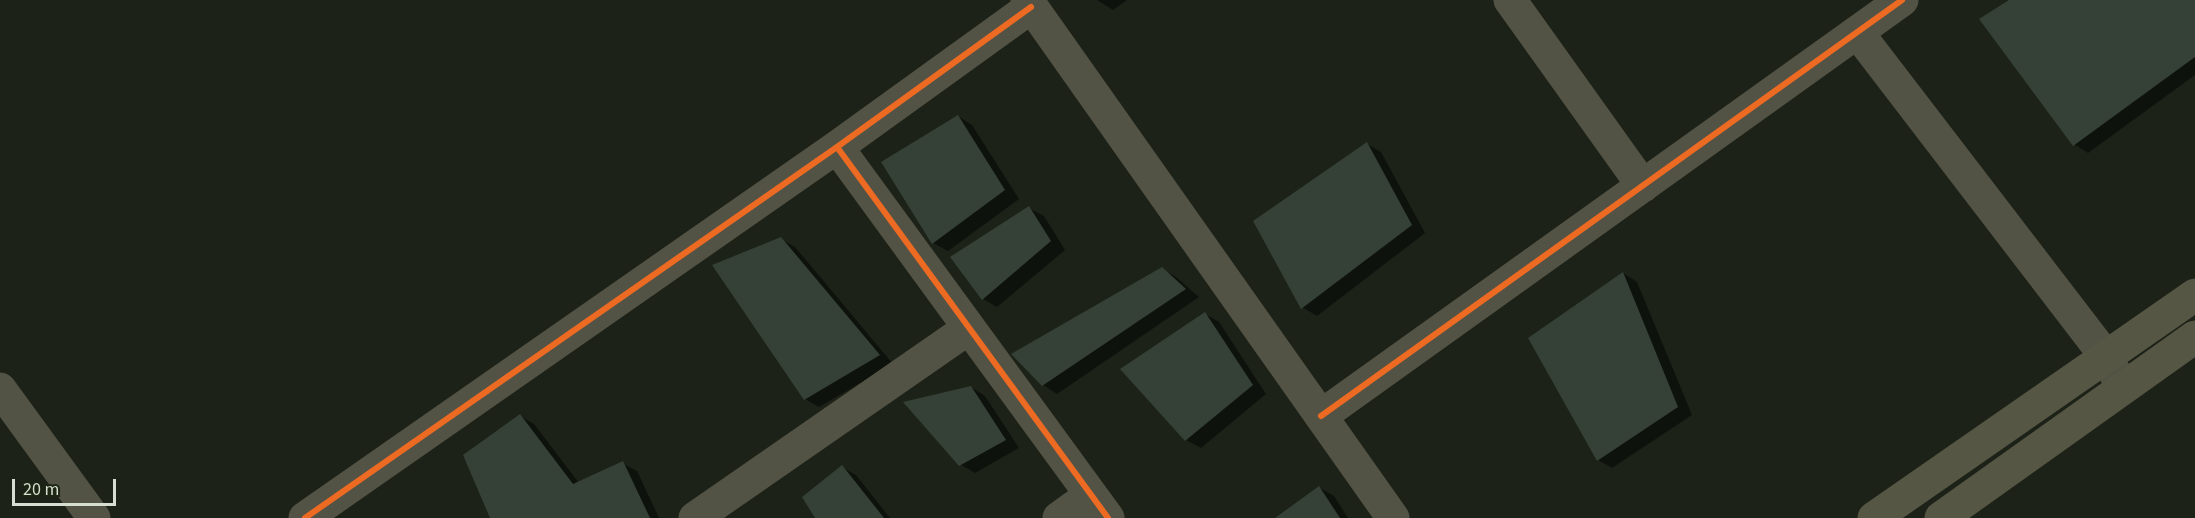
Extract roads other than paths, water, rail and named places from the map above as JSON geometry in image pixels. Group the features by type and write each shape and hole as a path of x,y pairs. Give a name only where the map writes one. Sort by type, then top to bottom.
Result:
{"street":[{"path":"1510,0 1643,186"},
{"path":"1321,416 1902,0"},
{"path":"305,518 837,147 1029,3 1393,518"},
{"path":"1857,32 2107,358 2123,388"},
{"path":"837,147 1100,506 1059,518"},
{"path":"1874,518 2195,295"},
{"path":"694,518 969,328"},
{"path":"1941,518 2195,337"},
{"path":"0,389 94,518"}]}
